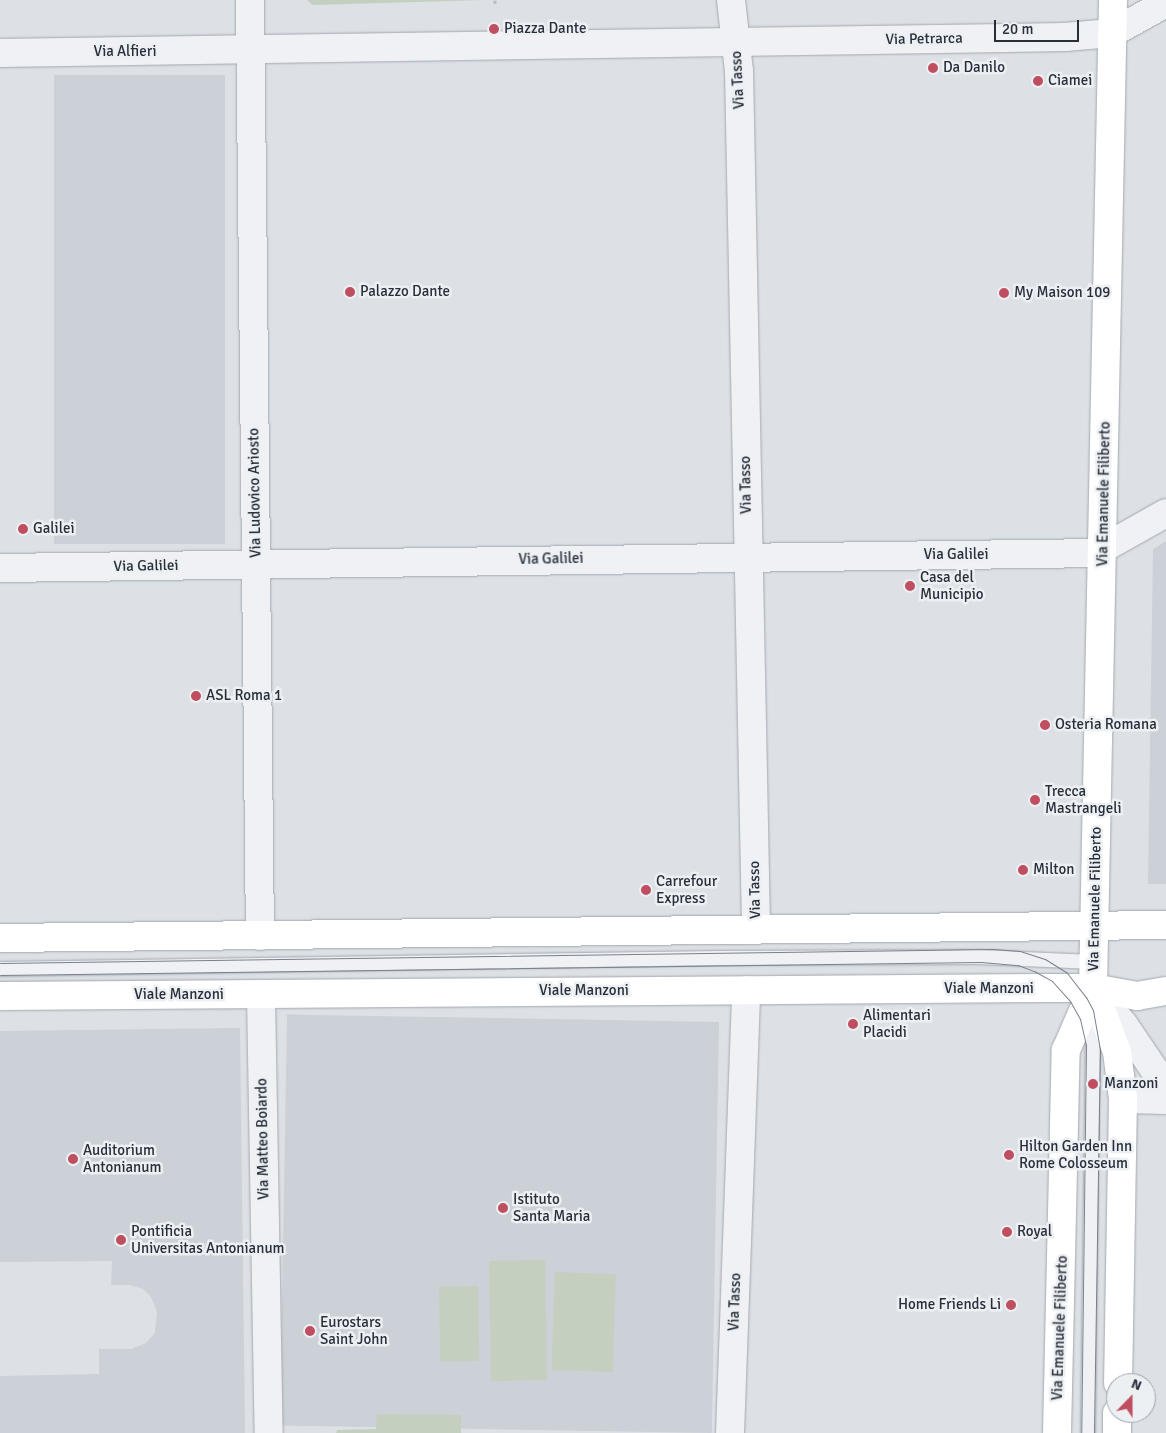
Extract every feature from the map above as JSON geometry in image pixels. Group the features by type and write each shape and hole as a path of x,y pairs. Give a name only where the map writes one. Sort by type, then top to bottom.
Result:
{"main road":[{"name":"Via Emanuele Filiberto","path":"1113,0 1094,975 1118,1052 1124,1100 1118,1373"},
{"path":"0,938 1166,924"},
{"name":"Via Emanuele Filiberto","path":"1057,1433 1066,1050 1094,975"},
{"name":"Viale Manzoni","path":"0,996 261,996 746,990 1094,975 1137,996 1166,991"}],"street":[{"path":"250,0 251,50 735,42 731,0"},
{"path":"1112,33 1166,3"},
{"name":"Via Petrarca","path":"735,42 1112,33"},
{"name":"Via Tasso","path":"735,42 739,71 756,928"},
{"name":"Via Alfieri","path":"0,53 251,50"},
{"name":"Via Ludovico Ariosto","path":"251,50 260,936"},
{"path":"1102,551 1166,513"},
{"name":"Via Galilei","path":"0,568 1102,551"},
{"path":"1094,975 1124,1025 1166,1087"},
{"name":"Via Tasso","path":"730,1433 746,990"},
{"name":"Via Matteo Boiardo","path":"261,996 268,1433"},
{"path":"1124,1100 1166,1100"}],"lane":[{"name":"Viale Manzoni","path":"0,969 720,958 978,957 1094,975"},
{"name":"Via Emanuele Filiberto","path":"1088,1433 1094,975"}],"path":[{"path":"495,0 495,6"}],"shaded area":[{"path":"54,75 225,75 225,544 54,544"},
{"path":"1166,541 1166,884 1148,884 1153,549"},
{"name":"Istituto Santa Maria","path":"287,1014 719,1022 712,1433 280,1425"},
{"name":"Pontificia Universitas Antonianum","path":"240,1028 245,1433 0,1433 0,1376 99,1374 99,1349 131,1349 146,1343 155,1333 157,1312 151,1297 143,1289 130,1285 111,1285 112,1261 0,1262 0,1031"}],"green space":[{"path":"307,0 484,0 313,5"},
{"path":"545,1260 547,1380 491,1381 489,1261"},
{"path":"555,1272 616,1274 613,1372 552,1370"},
{"path":"478,1286 479,1361 440,1362 439,1287"},
{"path":"377,1414 461,1415 461,1433 336,1433 337,1430 376,1429"}],"tram line":[{"path":"0,963 993,949 1020,951 1045,959 1067,973 1086,997 1093,1010 1100,1049 1094,1433"},
{"path":"0,975 981,962 1018,965 1034,971 1052,981 1070,1001 1080,1019 1086,1045 1081,1433"}],"place":[{"name":"Piazza Dante","path":"494,29"},
{"name":"Da Danilo","path":"933,68"},
{"name":"Ciamei","path":"1038,81"},
{"name":"Palazzo Dante","path":"350,292"},
{"name":"My Maison 109","path":"1004,293"},
{"name":"Galilei","path":"23,529"},
{"name":"Casa del Municipio","path":"910,586"},
{"name":"ASL Roma 1","path":"196,696"},
{"name":"Osteria Romana","path":"1045,725"},
{"name":"Trecca Mastrangeli","path":"1035,800"},
{"name":"Milton","path":"1023,870"},
{"name":"Carrefour Express","path":"646,890"},
{"name":"Alimentari Placidi","path":"853,1024"},
{"name":"Manzoni","path":"1093,1084"},
{"name":"Hilton Garden Inn Rome Colosseum","path":"1009,1155"},
{"name":"Auditorium Antonianum","path":"73,1159"},
{"name":"Istituto Santa Maria","path":"503,1208"},
{"name":"Royal","path":"1007,1232"},
{"name":"Pontificia Universitas Antonianum","path":"121,1240"},
{"name":"Home Friends Li","path":"1011,1305"},
{"name":"Eurostars Saint John","path":"310,1331"}]}
